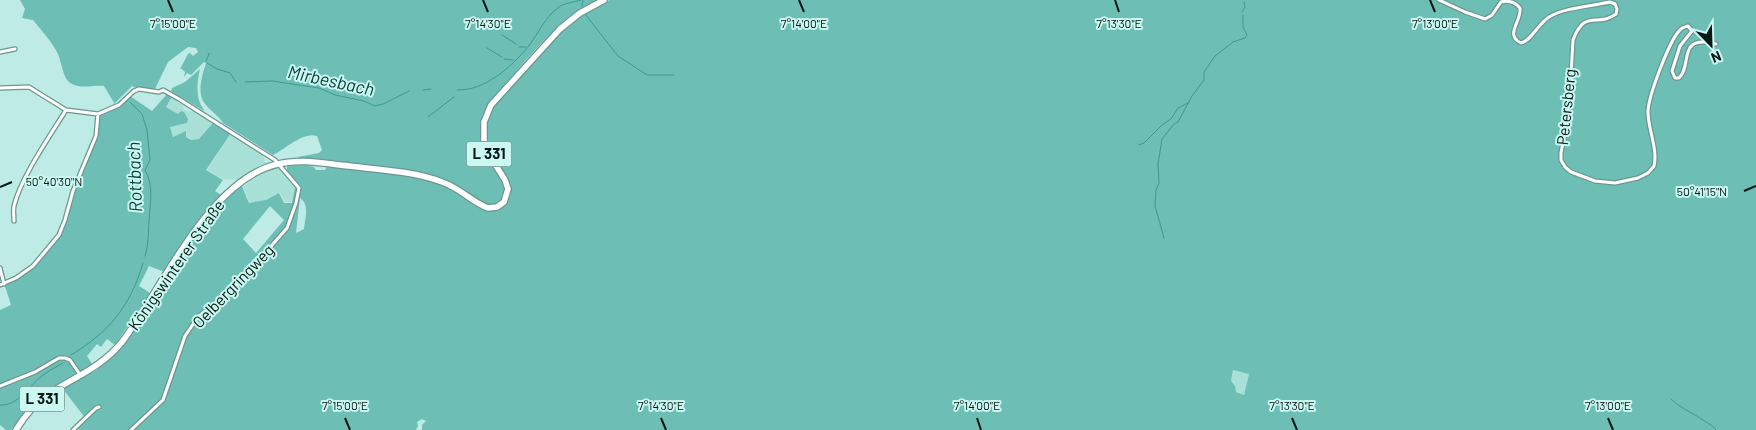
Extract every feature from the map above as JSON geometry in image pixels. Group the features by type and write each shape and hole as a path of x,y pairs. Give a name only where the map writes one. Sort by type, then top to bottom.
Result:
{"main road":[{"name":"Königswinterer Straße","path":"16,430 41,400 103,361 122,341 190,240 221,200 253,174 278,164 309,162 407,173 432,178 459,189 484,206 492,208 501,205 507,198 508,189 505,180 488,153 484,140 483,126 487,113 503,91 560,29 580,13 604,0"}],"street":[{"name":"Petersberg","path":"1439,0 1464,12 1485,19 1492,15 1501,2 1515,3 1520,8 1520,15 1513,34 1514,39 1521,43 1527,41 1544,20 1557,13 1610,2 1615,4 1616,14 1609,18 1591,19 1583,22 1573,40 1570,100 1561,160 1568,170 1595,181 1614,183 1629,181 1643,176 1654,166 1648,110 1652,91 1679,31 1683,27 1688,26 1692,31 1680,46 1672,72 1675,78 1679,78 1682,75 1687,54 1692,46 1702,42 1716,44"},
{"path":"0,52 15,49"},
{"path":"0,88 29,87 66,110 98,114 119,105 134,91 139,89 158,92 163,90 278,164"},
{"path":"14,222 14,207 19,190 40,151 66,110"},
{"path":"0,285 33,266 60,235 66,220 73,191 96,136 98,114"},
{"name":"Oelbergringweg","path":"131,430 163,400 185,336 198,317 238,284 287,228 299,188 278,164"},
{"path":"0,268 4,284"},
{"path":"0,386 35,372 59,358 70,360 81,376"},
{"path":"73,430 99,407"}],"shaded area":[{"path":"20,0 599,0 567,19 553,32 490,102 481,124 481,139 505,188 504,196 500,202 496,205 486,205 446,181 318,160 299,159 298,157 319,153 322,150 317,136 312,135 301,138 273,155 223,123 203,101 201,90 206,63 204,62 191,75 187,73 184,77 185,72 180,69 188,54 190,53 193,56 198,52 196,48 188,47 168,62 154,91 138,89 132,86 115,103 116,106 104,86 80,86 69,82 64,74 59,56 49,40 33,20 22,18 25,9"},
{"path":"610,0 1756,0 1756,430 422,430 422,425 426,421 422,419 417,422 416,430 79,430 77,428 86,419 63,389 97,370 112,355 207,218 224,197 241,184 249,203 266,200 279,193 284,203 292,203 295,187 299,185 287,170 287,166 306,165 314,167 316,170 325,170 328,165 414,176 440,183 488,209 494,210 505,205 510,194 510,185 490,151 486,136 488,118 494,105 570,23 593,8","holes":["300,198 305,204 306,216 304,229 296,233","270,206 284,220 256,253 243,239","1233,370 1249,374 1244,395 1236,392 1235,386 1231,381"]},
{"path":"200,69 198,95 204,111 171,91 172,88 185,82"},
{"path":"167,94 171,98 166,107 178,114 181,111 184,112 188,119 187,123 170,127 173,137 186,131 186,137 191,140 199,139 213,123 231,133 206,170 223,180 215,191 221,195 204,215 165,272 149,266 139,286 150,293 115,345 107,339 101,347 97,344 87,356 92,364 38,398 11,430 6,430 0,425 0,310 11,305 5,286 29,271 50,248 65,220 82,165 95,137 97,115 120,106 130,96 152,111"},
{"path":"171,98 183,105 183,108 188,112 194,110 213,123 199,139 191,140 186,137 185,131 173,137 170,127 186,123 178,114 165,106"},
{"path":"231,133 262,154 269,170 278,167 295,187 292,202 285,202 280,193 266,200 250,203 240,180 223,179 207,170"},
{"path":"1233,370 1249,374 1244,395 1236,392 1231,382"}],"waterway":[{"name":"Mirbesbach","path":"457,90 478,87 497,76 528,47 554,11 564,4 581,0"},
{"name":"Mirbesbach","path":"582,6 583,0"},
{"path":"1242,12 1245,7 1244,2"},
{"path":"585,14 618,56 647,75 674,75"},
{"path":"1164,238 1155,206 1156,190 1159,183 1158,164 1162,139 1173,125 1178,122 1192,96 1204,80 1204,72 1215,56 1233,42 1245,38 1247,35 1243,27 1243,15"},
{"path":"502,35 516,44"},
{"name":"Mirbesbach","path":"519,47 526,47"},
{"path":"487,48 502,57"},
{"name":"Mirbesbach","path":"206,61 208,53"},
{"name":"Mirbesbach","path":"504,59 513,60"},
{"name":"Mirbesbach","path":"207,63 217,69 230,73 236,82"},
{"name":"Mirbesbach","path":"245,82 272,81 319,88 335,95 364,101 375,106 409,91"},
{"name":"Mirbesbach","path":"423,90 431,89"},
{"path":"428,117 454,97"},
{"name":"Rottbach","path":"130,102 142,114 147,130 150,160 145,170 150,182 151,195 148,243 145,256"},
{"path":"1139,145 1144,143 1171,119 1178,108 1188,103"},
{"name":"Rottbach","path":"71,355 96,337 116,317 132,293 143,263"},
{"name":"Rottbach","path":"0,405 12,403 42,376 63,363"},
{"path":"1671,399 1716,430"}]}
